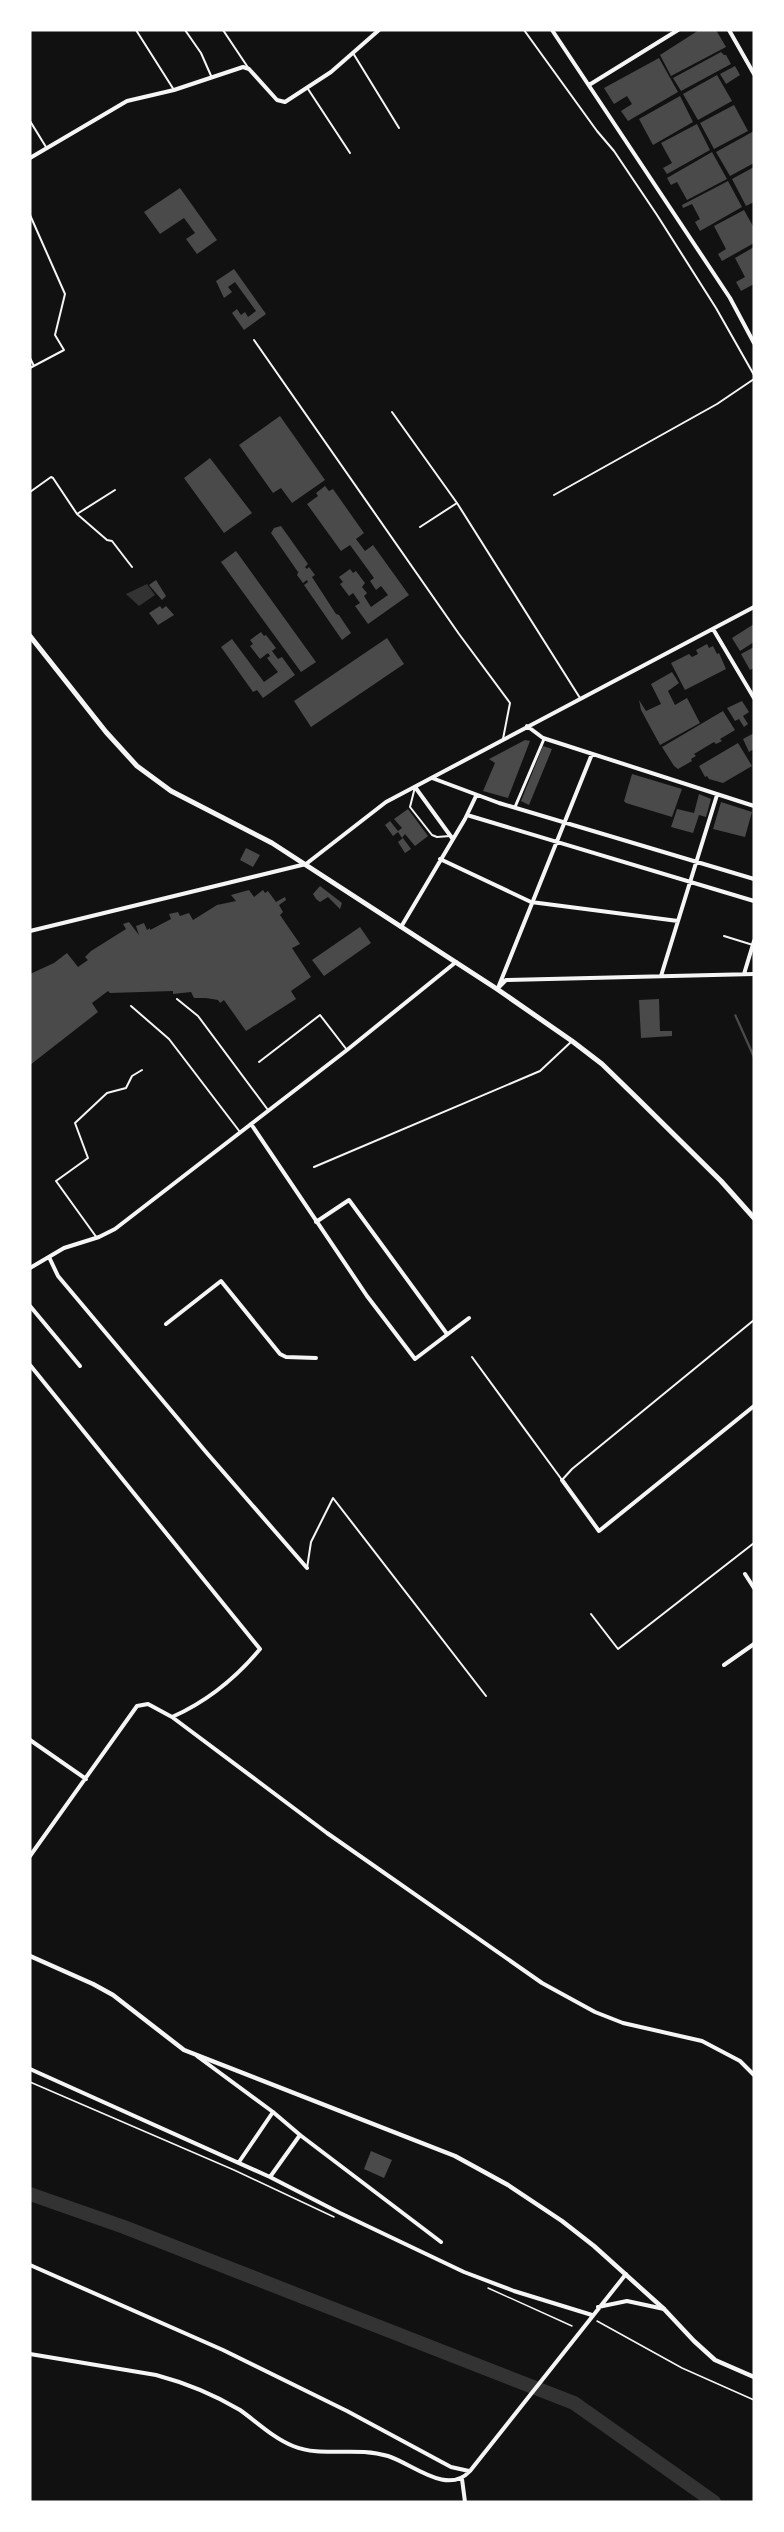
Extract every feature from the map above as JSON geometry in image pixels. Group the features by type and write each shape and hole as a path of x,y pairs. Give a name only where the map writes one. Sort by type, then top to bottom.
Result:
{"main road":[{"path":"30,636 105,732 137,766 171,791 273,843 497,989 572,1041 602,1064 721,1181 754,1218"}],"street":[{"path":"30,158 127,100 174,90 243,67 249,69 281,102 308,89 379,30"},
{"path":"552,30 730,298 754,343"},
{"path":"589,85 678,30"},
{"path":"729,30 754,74"},
{"path":"30,931 306,864 377,808 527,726 754,608"},
{"path":"713,629 754,698"},
{"path":"527,726 544,739 754,806"},
{"path":"515,807 544,739"},
{"path":"497,989 592,754"},
{"path":"431,778 476,796 754,879"},
{"path":"415,787 451,837"},
{"path":"662,976 717,795"},
{"path":"401,927 476,796"},
{"path":"467,815 754,901"},
{"path":"440,860 531,902 678,921"},
{"path":"744,974 753,943"},
{"path":"31,1266 64,1248 96,1238 115,1229 347,1050 456,962"},
{"path":"497,989 506,980 754,974"},
{"path":"251,1124 367,1296 415,1359 469,1318"},
{"path":"316,1222 349,1200 447,1334"},
{"path":"49,1257 58,1276 307,1568"},
{"path":"166,1324 221,1281 280,1354 286,1357 316,1358"},
{"path":"30,1306 80,1366"},
{"path":"30,1365 260,1648 238,1675 193,1708 172,1718"},
{"path":"562,1480 599,1531 754,1406"},
{"path":"745,1574 754,1588"},
{"path":"724,1665 754,1644"},
{"path":"30,1856 137,1706 148,1704 172,1718 327,1833 542,1983 595,2012 623,2023 702,2041 740,2061 754,2075"},
{"path":"30,1740 87,1779"},
{"path":"30,1956 93,1983 113,1995 145,2022 194,2054 273,2112 441,2242"},
{"path":"194,2054 455,2156 525,2194 586,2240 626,2274 715,2360 754,2377"},
{"path":"30,2069 238,2162 464,2272 590,2317"},
{"path":"238,2162 273,2112"},
{"path":"270,2177 300,2135"},
{"path":"30,2265 223,2350 348,2411 451,2467 470,2471"},
{"path":"30,2354 176,2380 203,2390 293,2446 314,2452 367,2450 398,2459 439,2478 452,2481 462,2480 626,2274"},
{"path":"597,2308 627,2301 664,2309"},
{"path":"462,2480 465,2502"}],"lane":[{"path":"136,30 174,90"},
{"path":"185,30 201,53 212,78"},
{"path":"222,30 249,69"},
{"path":"524,30 614,151 657,215 716,308 754,377 717,404 554,495"},
{"path":"353,53 399,128"},
{"path":"308,89 350,153"},
{"path":"30,121 47,148"},
{"path":"30,215 65,294 55,335 64,350 30,368"},
{"path":"254,340 452,624 510,703 503,739"},
{"path":"30,358 34,366"},
{"path":"392,412 457,503 580,698"},
{"path":"30,492 51,477 53,478 77,514 107,540 112,541 132,567"},
{"path":"77,514 115,490"},
{"path":"420,527 457,503"},
{"path":"415,787 410,807 432,835 451,837"},
{"path":"724,936 753,943"},
{"path":"177,999 198,1016 268,1110"},
{"path":"131,1006 169,1039 240,1132"},
{"path":"259,1062 320,1015 347,1050"},
{"path":"314,1167 540,1071 572,1041"},
{"path":"96,1238 56,1181 88,1158 75,1123 107,1093 126,1088 132,1076 142,1070"},
{"path":"472,1357 562,1480 572,1469 754,1320"},
{"path":"307,1568 314,1535 333,1498 486,1696"},
{"path":"591,1614 618,1649 754,1543"}],"path":[{"path":"30,2082 234,2170 335,2217"},
{"path":"481,2285 572,2326"},
{"path":"590,2317 682,2368 754,2400"}],"shaded area":[{"path":"147,584 155,595 139,606 126,594"}],"building":[{"path":"699,30 716,30 726,47 671,76 660,55"},
{"path":"721,52 726,55 731,64 681,91 673,78"},
{"path":"659,58 678,92 628,121 621,111 632,104 627,96 614,104 604,88"},
{"path":"735,66 740,75 726,84 720,74"},
{"path":"717,75 732,101 698,120 683,94"},
{"path":"680,96 693,122 653,145 639,119"},
{"path":"734,105 748,131 714,149 700,123"},
{"path":"697,124 710,150 667,174 663,168 672,163 661,143"},
{"path":"754,131 754,163 730,176 716,152"},
{"path":"712,152 727,179 687,200 677,182 671,185 667,178"},
{"path":"754,167 754,202 746,206 732,179"},
{"path":"728,181 742,207 700,231 695,222 700,219 692,204 683,208 682,205"},
{"path":"180,188 217,240 197,254 186,239 195,233 184,218 160,234 144,212"},
{"path":"744,210 754,228 754,243 722,261 718,254 726,249 714,226"},
{"path":"754,247 754,284 741,291 736,282 745,277 735,258"},
{"path":"234,269 266,314 244,330 232,313 237,309 241,315 245,312 248,317 256,311 235,282 228,287 232,292 224,298 216,281"},
{"path":"280,416 325,480 292,503 281,488 273,493 239,445"},
{"path":"210,458 252,513 224,533 184,478"},
{"path":"325,486 329,491 333,489 364,533 356,539 365,551 373,545 409,595 368,624 355,606 360,603 353,593 349,596 340,584 343,582 339,577 350,569 353,573 356,571 365,583 362,587 367,593 364,596 371,607 388,595 381,586 376,590 370,581 374,578 350,545 341,551 307,504 318,496 316,493"},
{"path":"281,526 308,564 305,567 307,569 309,567 315,575 312,577 351,633 342,640 304,585 308,582 307,580 303,583 297,575 299,571 271,533 274,528"},
{"path":"236,551 316,662 301,672 221,562"},
{"path":"156,580 166,596 162,600 149,585"},
{"path":"160,606 162,609 166,606 174,615 158,625 149,613"},
{"path":"754,624 754,642 740,651 732,638"},
{"path":"261,632 276,648 272,651 278,659 282,657 295,675 263,698 257,690 253,692 221,647 232,639 264,682 278,672 267,658 270,656 268,653 260,659 250,646 253,644 250,640"},
{"path":"387,638 404,664 311,727 294,701"},
{"path":"707,644 709,648 713,646 717,654 719,653 726,669 685,690 671,663 689,654 692,657 698,654 696,650"},
{"path":"754,647 754,668 750,670 741,654"},
{"path":"672,672 679,683 668,691 675,705 687,698 700,723 660,745 641,710 639,700 646,711 661,704 651,684"},
{"path":"742,701 749,712 743,716 748,724 744,727 739,719 735,721 727,708"},
{"path":"723,711 735,730 720,739 722,741 716,744 714,742 694,754 696,756 691,759 692,761 678,769 674,766 662,747"},
{"path":"754,733 754,749 749,752 743,739"},
{"path":"525,740 530,741 508,798 483,791 495,763 489,759"},
{"path":"738,743 752,766 723,783 705,777 699,766"},
{"path":"543,746 552,749 529,805 521,801"},
{"path":"632,774 682,789 672,817 624,801"},
{"path":"699,794 711,799 706,817 699,815 693,833 671,827 677,809 694,813"},
{"path":"721,802 752,812 745,837 713,829"},
{"path":"408,809 428,836 415,846 405,834 402,838 398,832 393,836 385,825 390,821 398,831 402,828 394,819"},
{"path":"403,838 411,849 405,853 398,842"},
{"path":"246,848 260,855 253,867 240,860"},
{"path":"320,886 342,903 340,909 328,897 320,902 316,899 313,894"},
{"path":"249,890 254,897 263,890 265,893 268,891 276,902 285,897 286,900 279,905 283,912 280,915 300,944 292,948 311,977 291,991 296,999 246,1031 224,1000 220,1003 218,1000 194,998 191,992 173,994 173,991 110,993 108,991 92,1003 98,1012 30,1065 30,974 54,963 67,953 78,967 88,960 85,957 91,951 126,929 123,924 129,922 139,935 136,926 144,923 147,930 150,928 150,930 171,919 169,914 178,912 180,916 189,913 193,920 217,905 236,901 231,895"},
{"path":"360,927 371,943 324,976 312,960"},
{"path":"659,999 660,1031 672,1031 672,1036 641,1038 639,1000"},
{"path":"736,1014 754,1054 754,1060 734,1015"},
{"path":"371,2151 392,2160 384,2178 364,2169"}],"waterway":[{"path":"30,2194 124,2227 574,2403 714,2502"}]}
